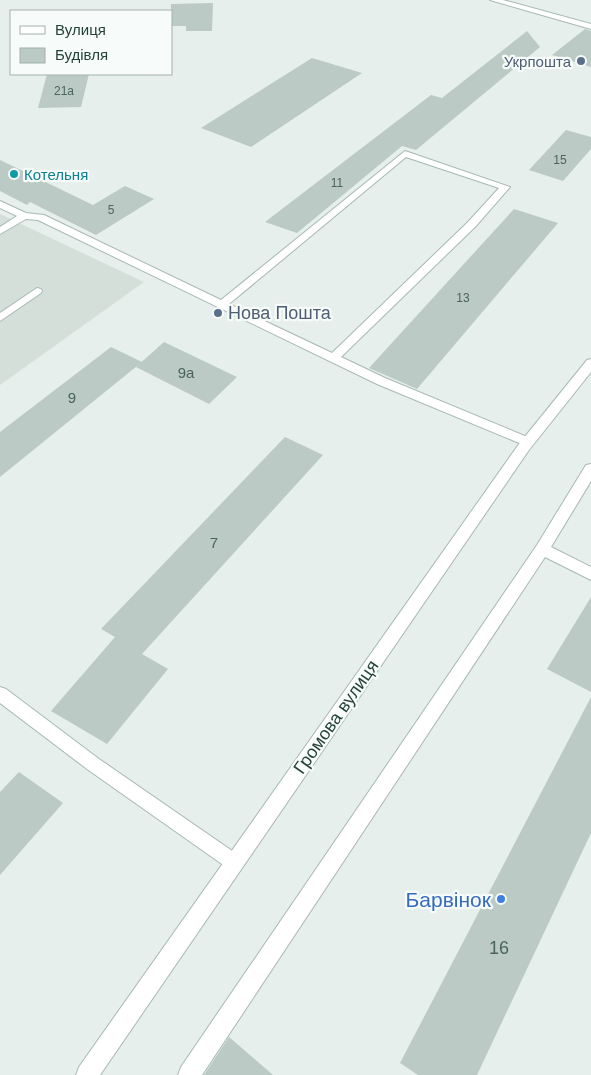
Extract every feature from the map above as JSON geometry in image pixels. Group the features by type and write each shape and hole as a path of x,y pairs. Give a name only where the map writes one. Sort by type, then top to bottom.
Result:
{"street":[{"path":"494,0 591,27"},
{"name":"Громова вулиця","path":"87,1075 528,442 591,363"},
{"path":"189,1075 542,549 591,469"},
{"path":"542,549 591,574"}],"lane":[{"path":"222,304 405,154 505,187 472,224 334,358"},
{"path":"0,204 24,216 40,217 381,381 528,442"},
{"path":"0,231 24,216"},
{"path":"0,318 37,291"},
{"path":"0,694 94,764 235,863"}],"shaded area":[{"path":"0,214 144,282 0,385"}],"building":[{"path":"213,3 212,31 186,31 186,26 172,26 171,4"},
{"name":"Укрпошта","path":"585,29 591,31 591,67 552,55"},
{"path":"527,31 540,47 416,150 402,146 297,233 265,222 431,95 442,98"},
{"path":"312,58 362,73 251,147 201,128"},
{"path":"47,75 89,75 81,107 38,108"},
{"path":"566,130 591,137 591,149 563,181 529,170"},
{"path":"0,160 93,205 125,186 154,199 96,235 30,202 27,205 0,191"},
{"path":"514,209 558,223 417,389 369,368"},
{"path":"164,342 237,377 209,404 136,367"},
{"path":"111,347 142,362 0,477 0,432"},
{"path":"285,437 323,455 142,654 168,669 107,744 51,711 115,637 101,629"},
{"path":"591,597 591,692 547,669"},
{"path":"591,697 591,833 477,1075 418,1075 400,1063"},
{"path":"19,772 63,803 0,875 0,792"},
{"path":"229,1037 273,1075 204,1075"}],"place":[{"name":"Укрпошта","path":"581,61"},
{"name":"Котельня","path":"14,174"},
{"name":"Нова Пошта","path":"218,313"},
{"name":"Барвінок","path":"501,899"}]}
